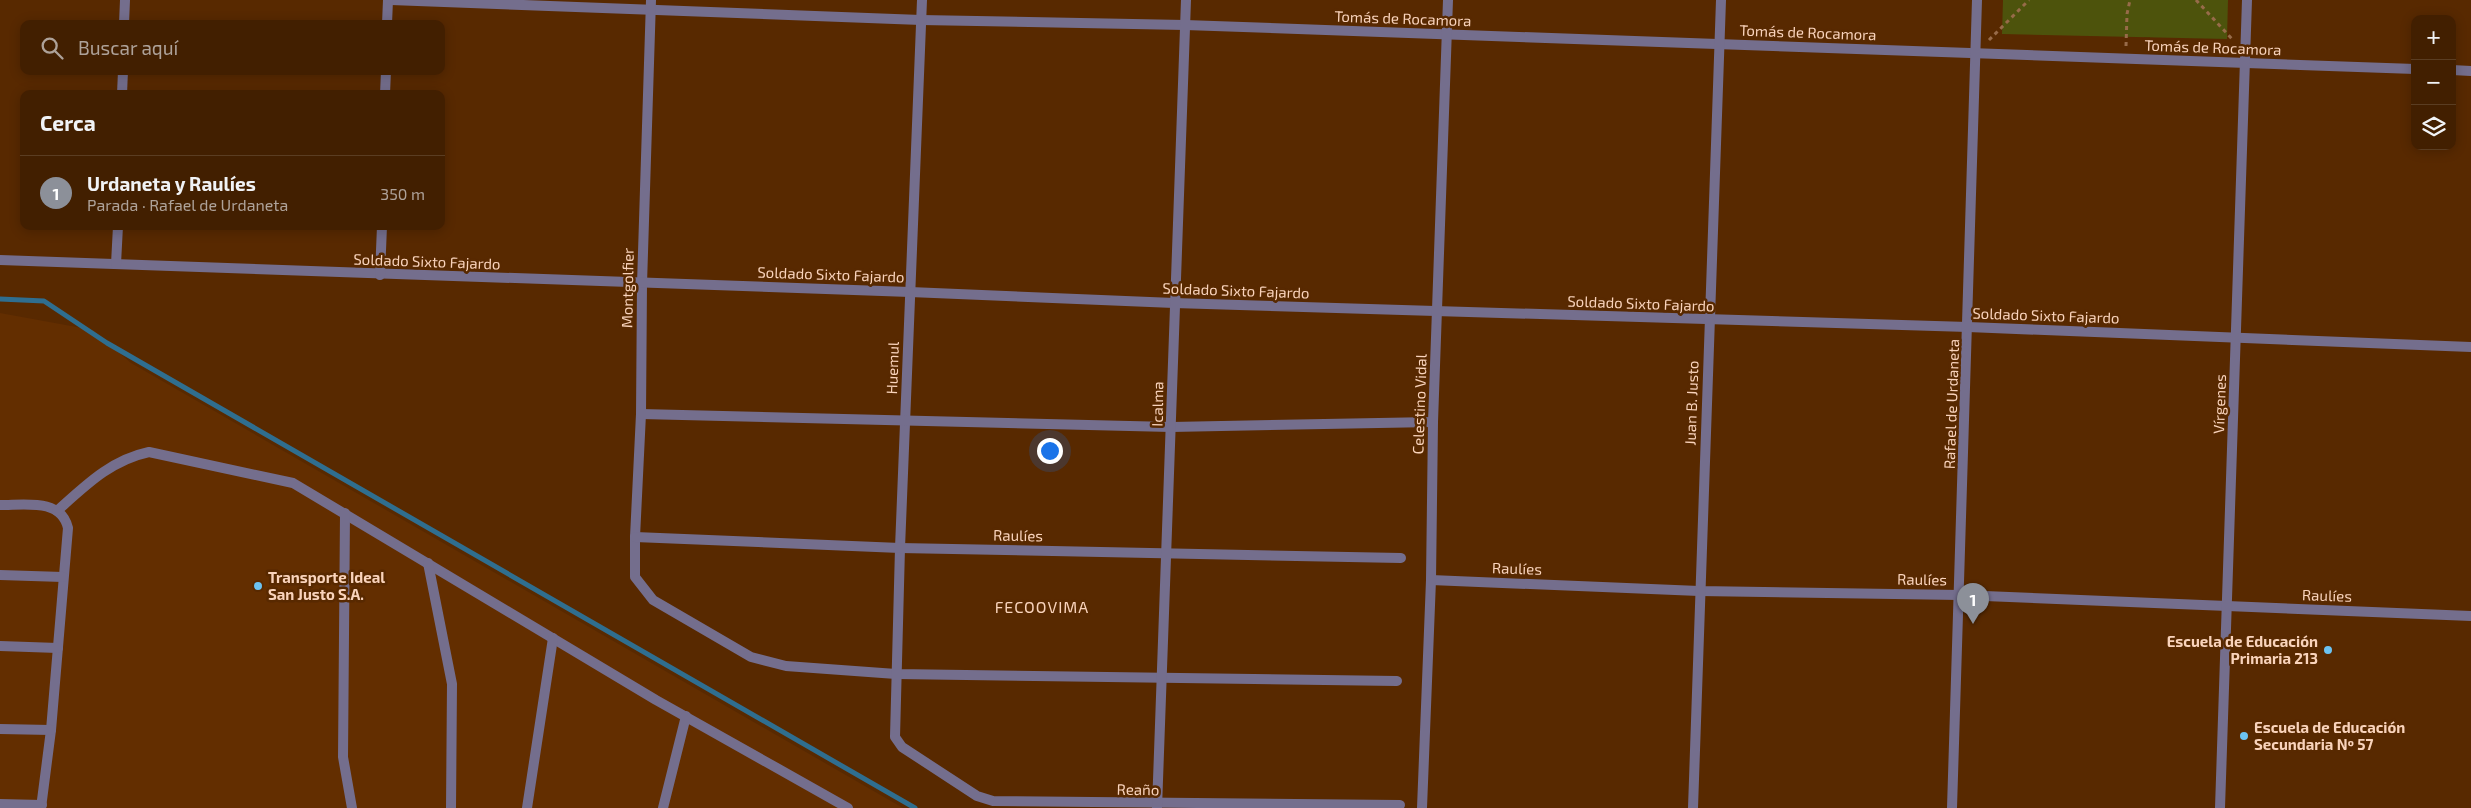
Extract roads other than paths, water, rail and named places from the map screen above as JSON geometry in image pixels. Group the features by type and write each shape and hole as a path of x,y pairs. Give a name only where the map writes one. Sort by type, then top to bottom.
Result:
{"street":[{"path":"124,20 125,0"},
{"path":"387,20 389,0"},
{"name":"Tomás de Rocamora","path":"389,0 651,5 921,20 1185,25 2128,59 2245,59 2411,69"},
{"name":"Huemul","path":"896,737 900,548 922,0"},
{"name":"Icalma","path":"1157,806 1186,0"},
{"name":"Celestino Vidal","path":"1422,808 1431,580 1433,422 1448,0"},
{"name":"Juan B. Justo","path":"1693,808 1699,591 1721,0"},
{"name":"Rafael de Urdaneta","path":"1952,808 1977,0"},
{"name":"Vírgenes","path":"2220,808 2247,0"},
{"name":"Montgolfier","path":"651,5 635,577 654,600 751,657 786,666 896,674"},
{"path":"2456,70 2471,71"},
{"path":"122,90 123,75"},
{"path":"385,90 386,75"},
{"path":"116,264 118,230"},
{"path":"380,274 382,230"},
{"name":"Soldado Sixto Fajardo","path":"0,260 1174,303 1968,327 2471,347"},
{"path":"641,414 1171,427 1433,422"},
{"path":"58,511 93,478 130,456 149,452 294,483 553,638 848,808"},
{"path":"0,505 47,505 58,511 65,518 68,528 51,730 42,807 0,804"},
{"path":"345,513 343,758 352,808"},
{"name":"Raulíes","path":"635,537 900,548 1401,558"},
{"path":"428,563 452,684 451,808"},
{"path":"0,575 63,577"},
{"name":"Raulíes","path":"1431,580 1699,591 1960,595 2471,616"},
{"path":"527,808 553,638"},
{"path":"0,646 58,648"},
{"path":"896,674 1397,680"},
{"path":"663,808 686,716"},
{"path":"0,729 51,730"},
{"name":"Reaño","path":"896,737 902,747 977,796 993,801 1157,806 1400,806"}],"waterway":[{"path":"0,299 44,301 107,343 915,808"}],"place":[{"name":"Transporte Ideal San Justo S.A.","path":"258,586"},
{"name":"Urdaneta y Raulíes","path":"1973,624"},
{"name":"Escuela de Educación Primaria 213","path":"2328,650"},
{"name":"Escuela de Educación Secundaria Nº 57","path":"2244,736"}],"district":[{"name":"FECOOVIMA","path":"1042,606"}]}
